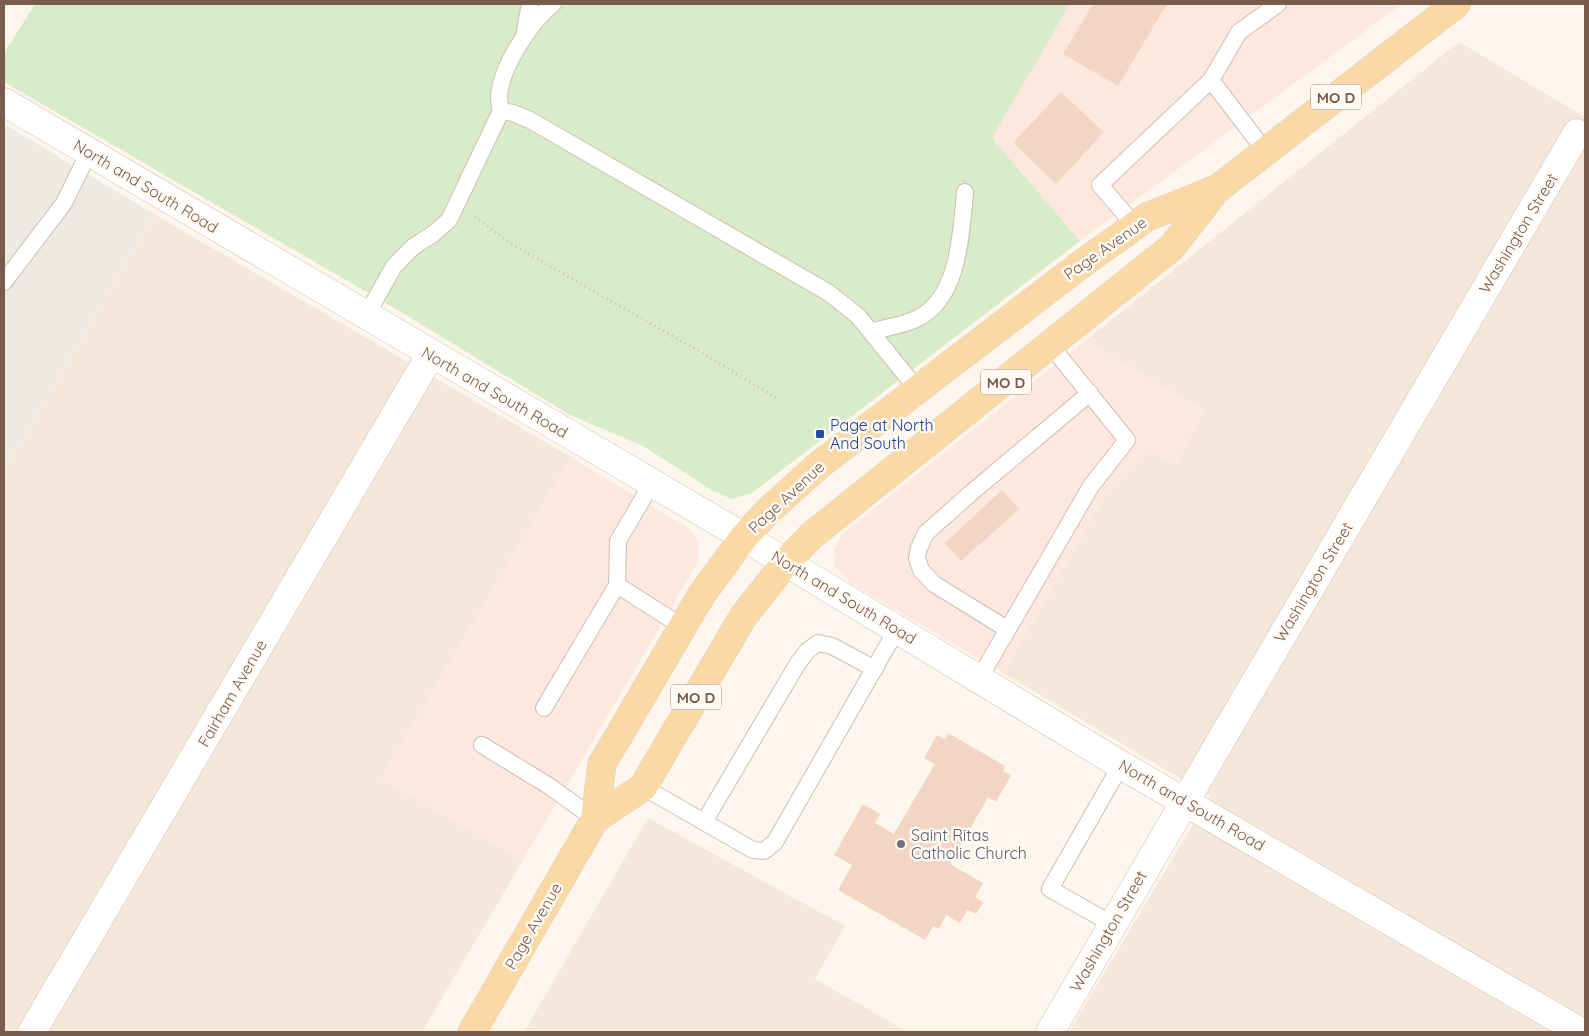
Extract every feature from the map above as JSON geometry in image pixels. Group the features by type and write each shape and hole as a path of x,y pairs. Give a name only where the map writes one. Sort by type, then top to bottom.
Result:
{"main road":[{"name":"Page Avenue","path":"595,819 643,787 743,617 786,562 838,514 1051,346 1172,247 1216,190 1456,4"},
{"name":"Page Avenue","path":"472,1032 595,819 602,764 702,594 744,536 768,510 819,465 1011,316 1147,218 1216,190"}],"street":[{"name":"North and South Road","path":"4,102 744,536 1120,765 1184,800 1581,1032"},
{"name":"Washington Street","path":"1050,1032 1184,800 1577,133"},
{"name":"Fairham Avenue","path":"32,1032 431,354"}],"lane":[{"path":"524,37 530,4"},
{"path":"366,316 394,266 413,247 433,234 449,220 501,111 499,96 506,71 524,37 542,13 553,4"},
{"path":"1135,226 1100,186 1211,80 1240,32 1278,4"},
{"path":"1211,80 1265,151"},
{"path":"501,111 513,113 530,120 829,293 858,316 872,331 917,389"},
{"path":"4,282 64,203 90,152"},
{"path":"872,331 917,319 931,308 945,290 954,271 959,250 965,192"},
{"path":"979,679 1091,486 1127,440 1051,346"},
{"path":"1007,630 934,584 921,570 917,558 919,548 926,533 1090,393"},
{"path":"544,708 617,585 618,541 652,483"},
{"path":"617,585 683,627"},
{"path":"643,787 753,850 764,851 775,842 897,629"},
{"path":"704,822 798,663 808,650 818,643 832,646 875,669"},
{"path":"482,745 549,786 595,819"},
{"path":"1112,924 1050,889 1120,765"}],"path":[{"path":"458,204 513,245 704,354 778,399"}],"shaded area":[{"path":"1070,4 1402,4 1080,241 992,138"},
{"path":"1459,42 1585,117 1585,1032 1069,1032 1210,796 1003,673 1105,495 1150,451 1204,411 1085,341"},
{"path":"4,124 154,214 4,472"},
{"path":"154,214 571,457 381,779 523,860 422,1032 4,1032 4,472"},
{"path":"1085,341 1204,411 1176,465 1150,451 1105,495 1003,673 849,582 834,565 834,551 841,535"},
{"path":"571,457 691,530 698,542 698,562 523,860 381,779"},
{"path":"648,818 845,926 815,979 908,1032 524,1032"}],"green space":[{"path":"35,4 1070,4 992,138 1080,241 752,493 732,499 713,491 645,447 570,415 396,309 4,82 4,53"}],"building":[{"path":"1093,4 1167,4 1118,86 1063,54"},
{"path":"1061,92 1104,132 1056,184 1013,143"},
{"path":"1002,490 1019,509 961,561 945,543"},
{"name":"Saint Ritas Catholic Church","path":"948,733 1005,766 1003,771 1011,775 996,802 988,797 950,864 983,883 975,897 983,902 976,914 967,910 960,923 946,915 939,929 933,926 925,940 838,890 852,865 834,855 863,804 880,814 875,823 894,834 935,764 924,758 937,735 945,739"}],"place":[{"name":"Page at North And South","path":"820,434"},
{"name":"Saint Ritas Catholic Church","path":"901,844"}]}
